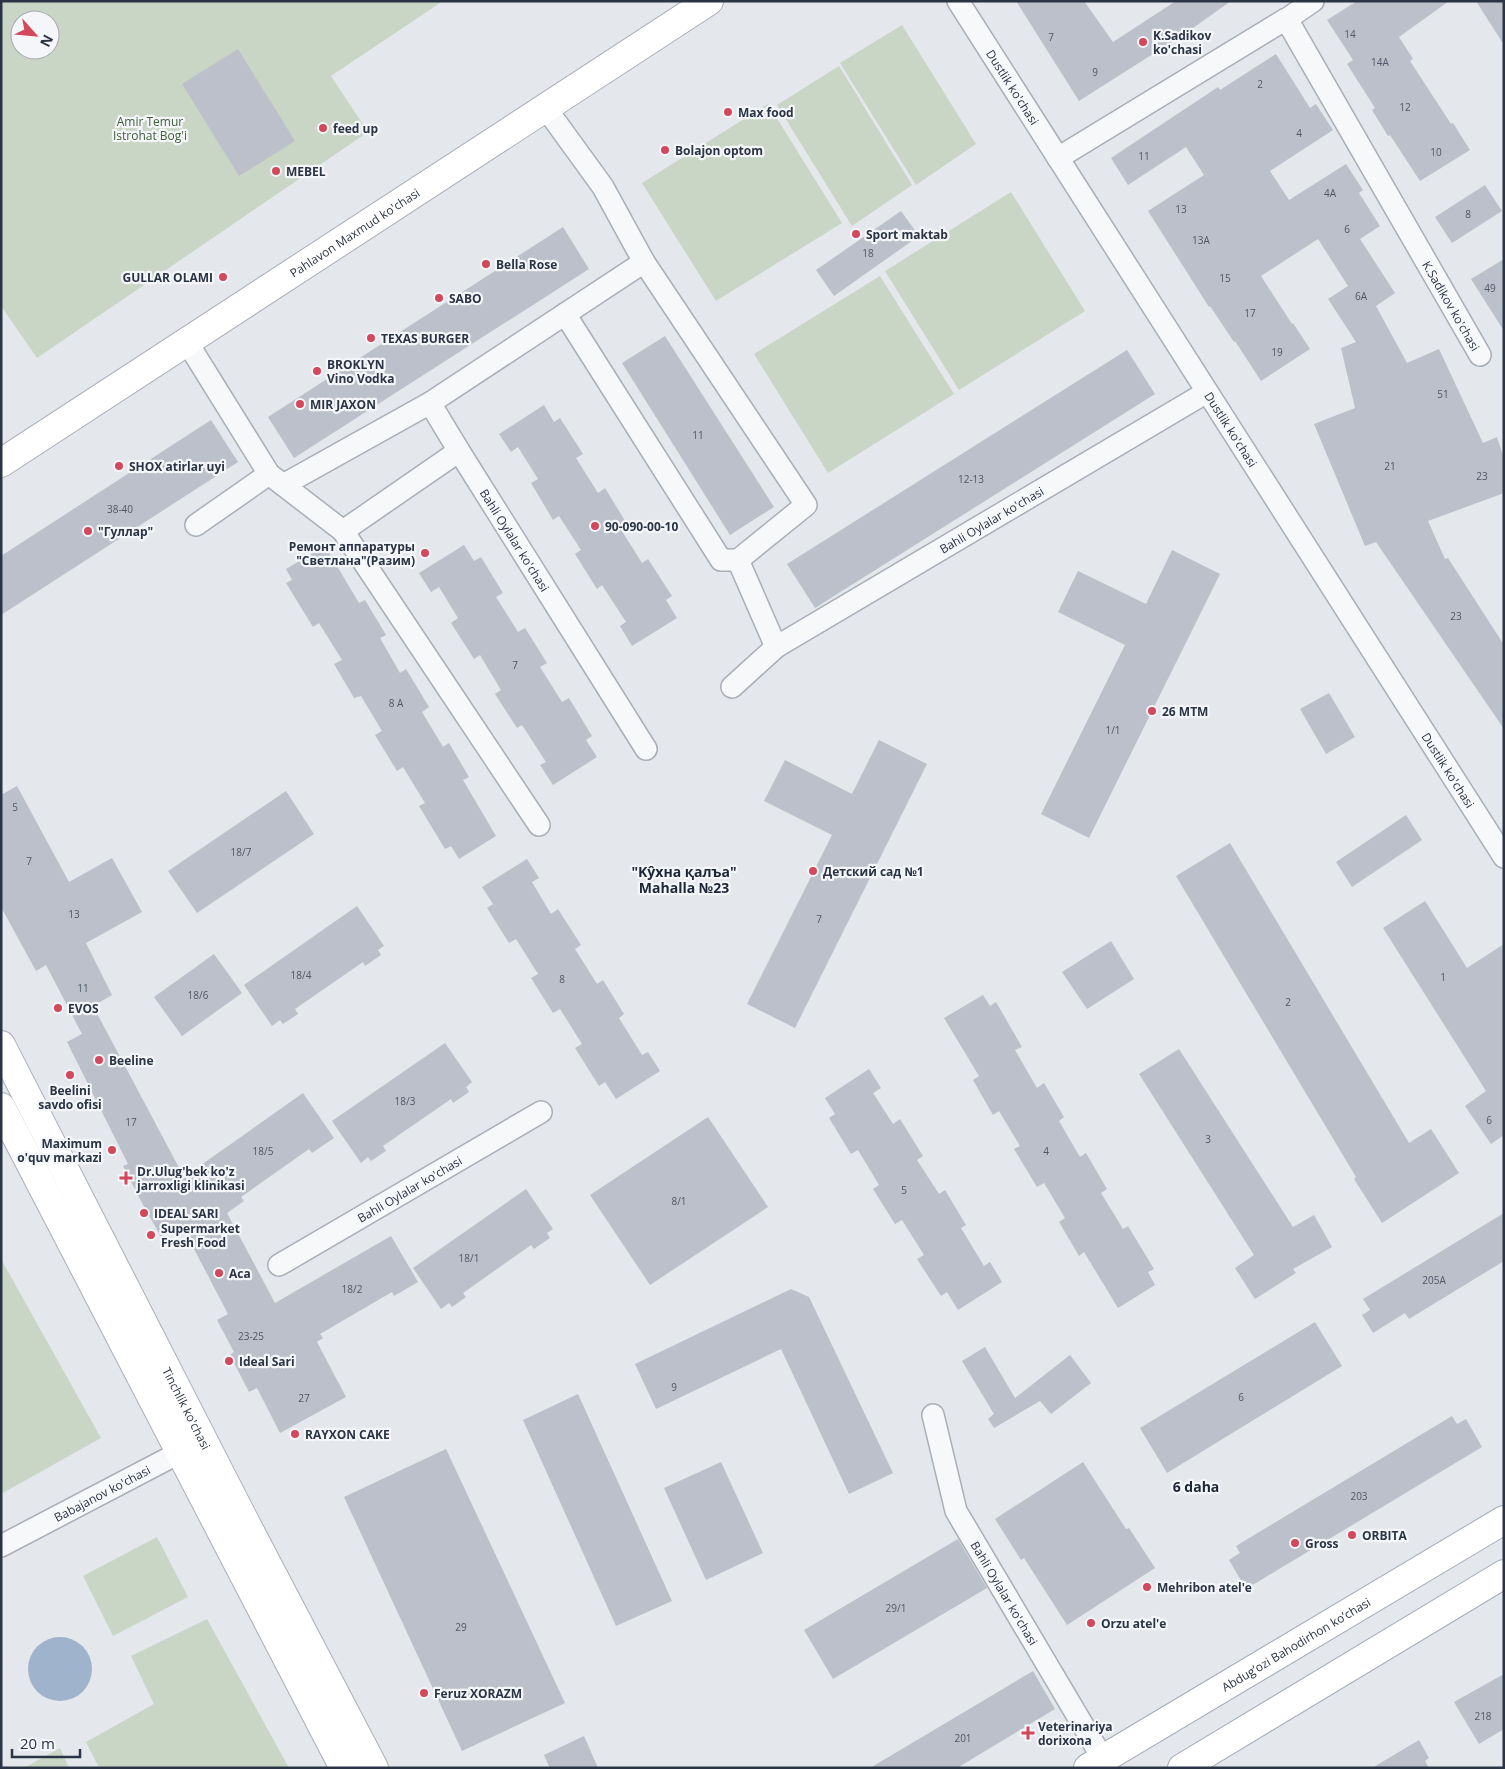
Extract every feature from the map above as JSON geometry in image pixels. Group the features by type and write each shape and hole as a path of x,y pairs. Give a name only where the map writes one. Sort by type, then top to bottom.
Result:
{"main road":[{"name":"Pahlavon Maxmud ko'chasi","path":"1,463 709,1"},
{"name":"Tinchlik ko'chasi","path":"1,1046 344,1768"},
{"name":"Tinchlik ko'chasi","path":"1,1107 374,1768"},
{"name":"Abdug’ozi Bahodirhon ko’chasi","path":"1095,1763 1504,1520"},
{"path":"1182,1768 1504,1574"}],"street":[{"name":"Dustlik ko'chasi","path":"958,1 1504,857"},
{"name":"K.Sadikov ko'chasi","path":"1058,158 1286,19 1477,351 1287,19 1313,1"},
{"path":"546,107 603,187 644,262 806,505 738,560 721,560 564,314"},
{"path":"196,525 276,479 430,403 644,262"},
{"path":"187,342 276,479 343,531 539,825"},
{"name":"Bahli Oylalar ko'chasi","path":"732,687 776,648 1207,392"},
{"name":"Bahli Oylalar ko'chasi","path":"430,403 646,749"},
{"path":"343,531 459,451"},
{"path":"738,560 776,648"},
{"name":"Bahli Oylalar ko'chasi","path":"279,1265 541,1112"},
{"name":"Bahli Oylalar ko'chasi","path":"933,1415 956,1511 1095,1763"},
{"name":"Babajanov ko'chasi","path":"1,1546 192,1446"}],"green space":[{"name":"Amir Temur Istrohat Bog'i","path":"1,1 443,1 331,76 368,132 37,358 1,306"},
{"path":"902,25 976,144 916,185 840,63"},
{"path":"839,66 912,185 852,226 777,105"},
{"path":"768,104 842,223 716,301 642,183"},
{"path":"1011,192 1085,311 959,390 885,271"},
{"path":"880,276 954,394 828,473 754,354"},
{"path":"1,1259 101,1438 1,1494"},
{"path":"157,1537 188,1597 113,1636 83,1576"},
{"path":"207,1619 289,1768 99,1768 86,1742 154,1704 131,1656"},
{"path":"60,1748 69,1768 24,1768"}],"water":[{"path":"60,1637 72,1639 83,1646 90,1657 92,1669 90,1681 83,1692 72,1699 60,1701 48,1699 37,1692 30,1681 28,1669 30,1657 37,1646 48,1639"}],"building":[{"path":"1016,1 1084,1 1113,42 1176,1 1231,1 1186,33 1079,101"},
{"path":"1357,1 1449,1 1399,37 1413,59 1410,61 1470,150 1420,181 1372,110 1375,108 1347,64 1353,60 1327,20"},
{"path":"1476,1 1504,1 1504,45"},
{"path":"238,49 295,141 239,176 182,84"},
{"path":"1276,54 1310,108 1316,104 1333,130 1270,171 1289,200 1346,164 1363,190 1359,193 1380,226 1360,239 1395,293 1376,306 1407,363 1439,349 1483,443 1497,437 1504,459 1504,493 1428,521 1445,559 1448,558 1504,645 1504,729 1376,542 1365,546 1314,424 1355,408 1341,348 1356,342 1328,299 1348,286 1318,239 1261,276 1310,349 1261,381 1235,341 1209,307 1148,211 1204,175 1186,147 1128,185 1111,158 1218,87 1220,90"},
{"path":"1485,185 1502,211 1452,243 1435,217"},
{"name":"Sport maktab","path":"901,211 919,236 834,296 816,270"},
{"path":"563,227 589,269 294,458 268,417"},
{"path":"1504,259 1504,331 1471,279"},
{"path":"665,336 774,507 730,535 622,363"},
{"path":"1127,350 1155,394 815,608 787,564"},
{"name":"90-090-00-10","path":"544,405 554,422 560,418 583,454 576,458 598,493 605,488 627,524 620,528 642,563 648,559 672,596 666,600 677,618 632,646 620,626 626,622 602,585 597,589 575,554 581,550 559,516 553,520 531,483 538,479 518,447 511,452 499,434"},
{"path":"211,420 238,462 1,615 1,556"},
{"path":"464,545 474,561 481,557 503,593 496,597 518,632 525,628 547,663 540,667 562,702 569,698 592,736 586,740 597,757 553,785 540,765 546,762 522,725 517,728 495,694 501,690 480,655 474,659 451,623 458,618 439,587 431,592 419,573"},
{"path":"325,546 359,603 365,600 386,635 380,638 400,673 406,669 429,707 422,712 443,747 449,743 469,777 463,780 496,836 459,859 451,846 445,849 419,806 425,803 403,767 397,771 375,735 382,731 361,696 354,698 334,664 342,660 319,623 313,627 286,583 292,580 286,569"},
{"path":"1172,550 1220,574 1089,838 1041,814 1125,645 1058,612 1078,571 1146,604"},
{"path":"1329,693 1355,737 1326,754 1300,709"},
{"path":"879,740 927,764 795,1028 747,1004 832,835 764,801 785,760 852,794"},
{"path":"17,786 69,882 112,858 142,912 86,943 112,995 93,1006 184,1177 303,1093 334,1138 312,1153 309,1149 241,1197 244,1201 227,1213 275,1303 391,1236 418,1282 394,1296 392,1292 320,1334 323,1338 317,1342 346,1397 280,1433 257,1388 249,1392 230,1355 234,1352 217,1320 228,1314 182,1226 161,1237 141,1201 123,1166 128,1164 67,1042 82,1034 46,965 36,971 1,907 1,795"},
{"path":"286,791 314,834 197,913 168,871"},
{"path":"1406,815 1422,840 1352,887 1336,862"},
{"path":"1230,843 1409,1143 1431,1129 1459,1173 1382,1223 1354,1179 1356,1177 1176,876"},
{"path":"527,859 539,878 532,882 551,914 558,909 581,945 575,949 597,984 603,980 624,1014 619,1018 642,1055 648,1052 660,1071 616,1099 605,1082 599,1086 575,1048 582,1044 560,1009 553,1013 531,978 538,974 516,939 509,943 487,908 493,904 482,887"},
{"path":"1425,901 1467,968 1504,944 1504,1135 1491,1144 1465,1106 1486,1091 1383,928"},
{"path":"357,906 384,946 378,950 381,955 365,966 363,962 295,1009 298,1014 283,1024 280,1020 272,1026 244,985"},
{"path":"1111,941 1134,979 1087,1009 1062,972"},
{"path":"214,954 242,993 182,1036 154,997"},
{"path":"983,995 990,1006 996,1002 1022,1047 1015,1050 1037,1088 1044,1083 1064,1117 1059,1121 1080,1157 1086,1153 1107,1189 1101,1193 1123,1229 1128,1226 1154,1269 1148,1272 1155,1285 1118,1308 1084,1252 1079,1256 1059,1222 1065,1218 1044,1183 1037,1187 1014,1149 1020,1146 999,1111 993,1115 973,1080 979,1076 944,1018"},
{"path":"445,1043 472,1082 466,1087 469,1092 453,1103 451,1099 383,1146 386,1151 371,1161 368,1157 361,1163 332,1121"},
{"path":"1179,1049 1293,1227 1314,1215 1332,1247 1293,1269 1296,1273 1255,1299 1235,1268 1254,1255 1139,1074"},
{"path":"869,1069 881,1088 873,1093 893,1124 900,1119 923,1156 917,1160 939,1194 945,1190 966,1225 961,1228 984,1266 990,1262 1002,1282 958,1310 947,1292 941,1296 917,1259 924,1255 902,1220 895,1224 873,1189 879,1185 858,1150 851,1154 829,1118 835,1114 825,1098"},
{"path":"708,1117 768,1207 650,1285 590,1195"},
{"path":"526,1189 553,1229 547,1233 550,1238 534,1249 531,1245 463,1293 466,1297 452,1307 449,1303 441,1309 413,1268"},
{"path":"1504,1213 1504,1261 1409,1319 1405,1313 1373,1333 1362,1315 1370,1310 1363,1299"},
{"path":"791,1289 809,1297 893,1473 849,1494 781,1349 656,1409 635,1364"},
{"path":"1315,1322 1342,1366 1167,1473 1140,1428"},
{"path":"985,1347 1015,1398 1070,1355 1091,1383 1051,1414 1040,1401 994,1428 988,1419 994,1414 962,1361"},
{"path":"578,1394 672,1601 616,1626 523,1420"},
{"path":"1452,1416 1457,1424 1466,1419 1482,1447 1246,1589 1229,1560 1240,1553 1236,1546"},
{"path":"446,1449 565,1703 462,1751 344,1497"},
{"path":"721,1462 763,1553 706,1580 664,1488"},
{"path":"1083,1462 1126,1529 1129,1528 1155,1568 1067,1625 1024,1558 1021,1560 995,1519"},
{"path":"958,1539 987,1588 833,1679 804,1630"},
{"path":"1033,1671 1055,1709 957,1768 870,1768"},
{"path":"1504,1674 1504,1729 1479,1744 1454,1702"},
{"path":"584,1736 598,1768 550,1768 544,1755"},
{"path":"1419,1740 1429,1758 1425,1761 1429,1768 1372,1768"}],"place":[{"name":"K.Sadikov ko'chasi","path":"1143,42"},
{"name":"Max food","path":"728,112"},
{"name":"feed up","path":"323,128"},
{"name":"Bolajon optom","path":"665,150"},
{"name":"MEBEL","path":"276,171"},
{"name":"Sport maktab","path":"856,234"},
{"name":"Bella Rose","path":"486,264"},
{"name":"GULLAR OLAMI","path":"223,277"},
{"name":"SABO","path":"439,298"},
{"name":"TEXAS BURGER","path":"371,338"},
{"name":"BROKLYN Vino Vodka","path":"317,371"},
{"name":"MIR JAXON","path":"300,404"},
{"name":"SHOX atirlar uyi","path":"119,466"},
{"name":"90-090-00-10","path":"595,526"},
{"name":"\"Гуллар\"","path":"88,531"},
{"name":"Ремонт аппаратуры \"Светлана\"(Разим)","path":"425,553"},
{"name":"26 MTM","path":"1152,711"},
{"name":"Детский сад №1","path":"813,871"},
{"name":"EVOS","path":"58,1008"},
{"name":"Beeline","path":"99,1060"},
{"name":"Beelini savdo ofisi","path":"70,1075"},
{"name":"Maximum o'quv markazi","path":"112,1150"},
{"name":"Dr.Ulug'bek ko'z jarroxligi klinikasi","path":"126,1178"},
{"name":"IDEAL SARI","path":"144,1213"},
{"name":"Supermarket Fresh Food","path":"151,1235"},
{"name":"Аса","path":"219,1273"},
{"name":"Ideal Sari","path":"229,1361"},
{"name":"RAYXON CAKE","path":"295,1434"},
{"name":"ORBITA","path":"1352,1535"},
{"name":"Gross","path":"1295,1543"},
{"name":"Mehribon atel'e","path":"1147,1587"},
{"name":"Orzu atel'e","path":"1091,1623"},
{"name":"Feruz XORAZM","path":"424,1693"},
{"name":"Veterinariya dorixona","path":"1028,1733"}],"district":[{"name":"\"Kŷхна қалъа\" Mahalla №23","path":"684,880"},
{"name":"6 daha","path":"1196,1486"}]}
